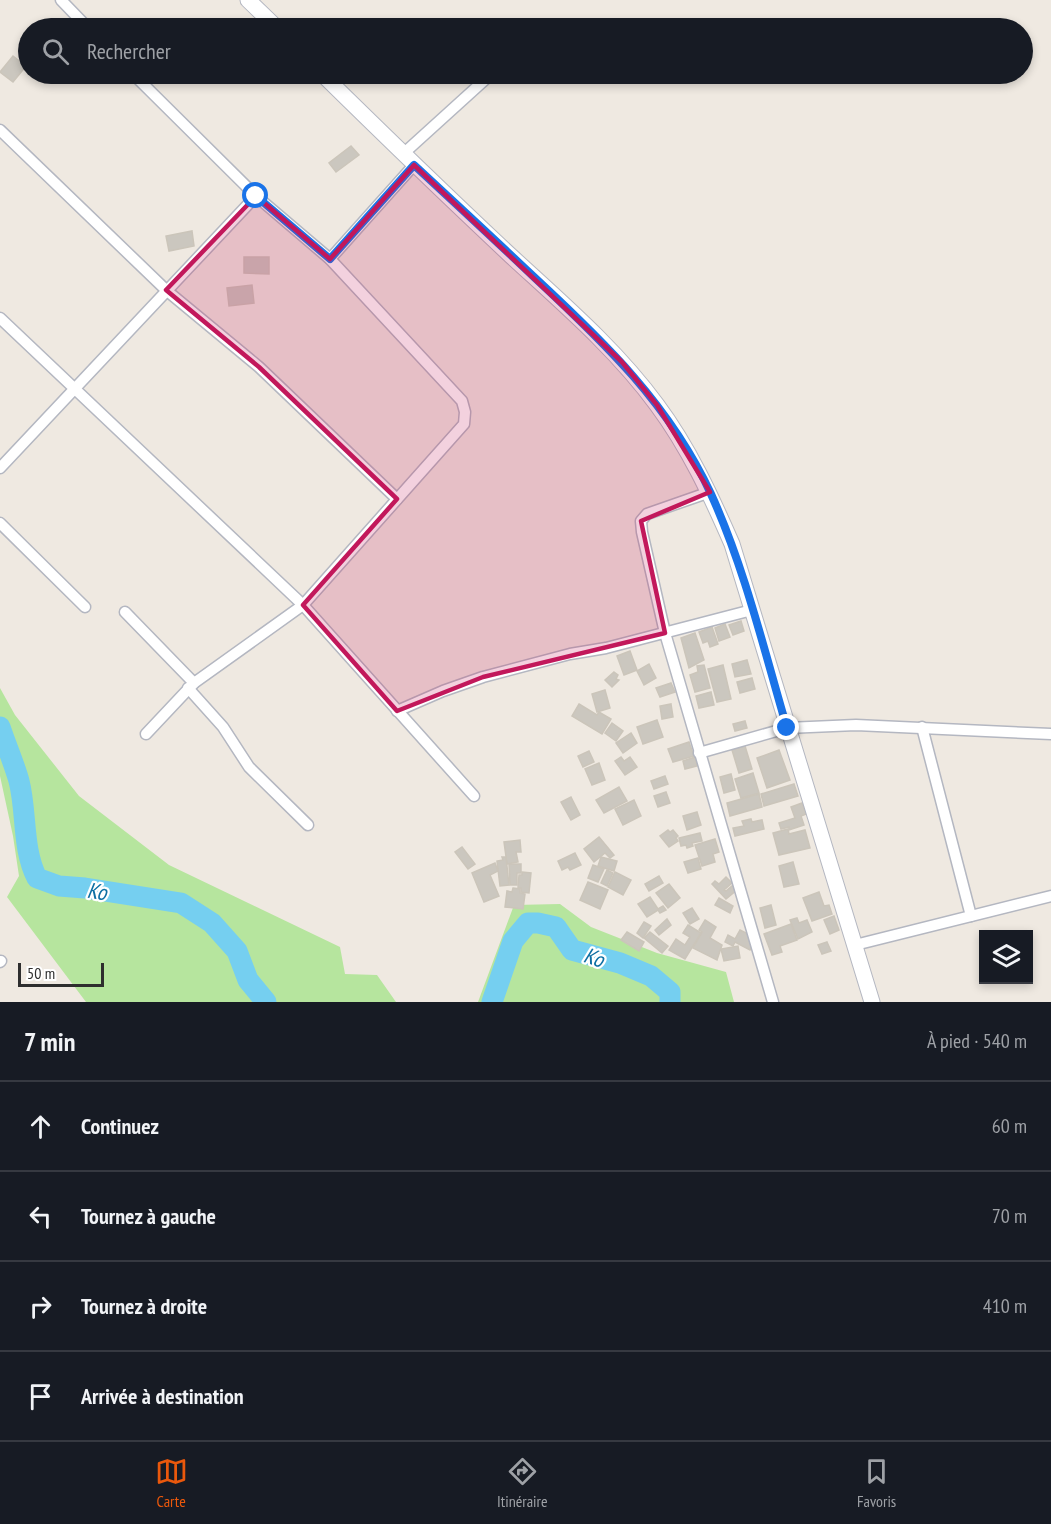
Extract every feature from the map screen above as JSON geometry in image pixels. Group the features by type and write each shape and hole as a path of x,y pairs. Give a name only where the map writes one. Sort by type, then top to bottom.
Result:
{"main road":[{"path":"248,0 267,18"},
{"path":"332,84 622,362 657,405 684,446 710,492 732,544 872,1002"}],"street":[{"path":"61,0 78,18"},
{"path":"143,84 256,196 330,259 462,401 465,412 464,424 303,605 191,686 146,734"},
{"path":"330,259 408,159 481,84"},
{"path":"0,130 166,290 259,368 397,500"},
{"path":"0,468 256,196"},
{"path":"0,318 303,605 474,796"},
{"path":"710,492 647,514 641,520 642,532 665,633 773,1002"},
{"path":"0,523 85,607"},
{"path":"398,711 443,691 483,677 752,610"},
{"path":"125,612 191,686 249,767 308,825"},
{"path":"699,753 787,728 856,725 1051,734"},
{"path":"922,728 971,916"},
{"path":"855,945 1051,896"}],"highlighted area":[{"path":"414,165 622,362 657,405 710,492 641,521 665,633 483,677 397,711 303,605 397,499 259,367 166,290 256,196 330,259"}],"green space":[{"path":"0,688 15,715 79,796 169,865 340,947 345,974 377,975 396,1002 86,1002 7,897 19,876 0,776"},
{"path":"560,904 591,927 657,953 726,972 734,1002 478,1002 514,905"}],"building":[{"path":"13,56 18,60 18,76 13,82 0,72"},
{"path":"351,146 359,155 336,172 329,163"},
{"path":"192,231 194,246 169,251 166,236"},
{"path":"244,257 269,257 269,274 244,273"},
{"path":"252,285 254,303 229,306 227,288"},
{"path":"741,621 744,631 733,635 729,625"},
{"path":"725,624 730,637 719,641 715,628"},
{"path":"712,627 718,644 710,647 708,641 703,643 699,632"},
{"path":"695,633 704,660 689,668 681,638"},
{"path":"630,651 637,670 624,675 617,656"},
{"path":"747,660 751,674 735,677 732,664"},
{"path":"649,664 656,678 644,685 637,671"},
{"path":"704,665 710,688 695,692 690,675 698,672 697,666"},
{"path":"723,665 731,699 717,702 708,669"},
{"path":"614,672 618,675 616,679 619,680 612,687 605,680"},
{"path":"752,678 755,689 740,693 737,682"},
{"path":"671,683 675,692 660,697 656,688"},
{"path":"605,690 610,708 597,712 592,694"},
{"path":"711,692 714,705 699,708 696,696"},
{"path":"579,704 597,715 599,712 611,719 602,734 572,716"},
{"path":"671,704 673,717 662,719 660,706"},
{"path":"657,720 663,737 643,744 637,727"},
{"path":"745,721 747,728 735,731 733,724"},
{"path":"612,723 623,731 616,741 605,733"},
{"path":"631,733 637,743 623,753 616,743"},
{"path":"689,742 694,756 673,762 668,749"},
{"path":"745,746 752,769 739,773 732,750"},
{"path":"779,750 790,780 767,788 757,758"},
{"path":"589,751 594,762 583,767 578,756"},
{"path":"621,757 624,761 630,757 637,767 625,775 615,761"},
{"path":"695,757 697,766 685,769 683,761"},
{"path":"599,763 605,780 592,785 585,769"},
{"path":"753,773 759,793 741,798 735,779"},
{"path":"731,774 735,790 724,793 720,777"},
{"path":"665,776 668,784 654,789 651,781"},
{"path":"794,784 798,796 764,806 761,794"},
{"path":"619,787 627,801 604,813 596,800"},
{"path":"666,792 670,803 658,807 654,796"},
{"path":"759,794 762,807 730,816 727,803"},
{"path":"571,797 580,815 571,820 561,802"},
{"path":"634,800 641,816 623,825 615,809"},
{"path":"802,803 806,814 801,816 804,825 789,830 789,827 781,829 779,823 795,818 791,807"},
{"path":"697,812 701,825 687,830 683,816"},
{"path":"751,819 752,822 762,820 764,829 735,836 733,828 744,826 742,821"},
{"path":"788,829 789,834 805,830 810,848 779,855 773,833"},
{"path":"668,830 670,832 673,830 678,836 676,838 678,841 669,847 660,836"},
{"path":"700,833 702,841 692,843 693,846 687,848 686,845 681,846 679,838"},
{"path":"599,837 614,855 610,858 605,853 594,862 584,849"},
{"path":"715,839 719,852 713,854 715,862 702,866 695,845"},
{"path":"520,840 521,852 516,852 518,862 507,864 504,842"},
{"path":"462,847 475,864 468,869 455,852"},
{"path":"575,853 581,865 570,870 568,867 562,870 558,861"},
{"path":"502,857 506,857 509,885 500,886 497,861 503,860"},
{"path":"601,857 617,861 614,871 598,866"},
{"path":"698,858 701,869 688,873 684,862"},
{"path":"793,862 799,884 784,887 779,866"},
{"path":"495,863 498,871 490,875 499,896 484,902 472,873"},
{"path":"509,864 521,864 521,873 517,873 517,885 510,885"},
{"path":"593,865 604,869 598,882 588,878"},
{"path":"607,870 613,873 607,886 601,883"},
{"path":"522,872 531,873 529,893 521,892 521,888 518,888 519,875 522,875"},
{"path":"615,872 631,880 623,895 608,887"},
{"path":"659,876 663,883 649,891 645,884"},
{"path":"726,877 732,883 724,890 726,891 733,885 737,890 726,899 712,884 715,881 719,884"},
{"path":"588,882 608,890 600,909 580,900"},
{"path":"669,884 680,898 668,908 656,893"},
{"path":"513,888 520,889 520,893 525,894 523,909 505,907 507,891 512,892"},
{"path":"819,892 824,906 829,905 832,914 812,921 803,898"},
{"path":"650,897 658,909 663,906 666,910 660,913 658,910 647,917 638,904"},
{"path":"719,898 733,906 730,913 715,905"},
{"path":"771,905 776,925 765,928 760,908"},
{"path":"692,908 699,919 690,924 683,913"},
{"path":"834,916 839,930 830,934 824,920"},
{"path":"797,918 799,923 807,920 812,932 798,939 790,920"},
{"path":"667,919 671,925 659,935 655,930"},
{"path":"705,920 716,927 710,938 722,945 717,960 693,948 702,932 699,930"},
{"path":"644,922 651,926 643,938 637,933"},
{"path":"791,924 797,940 780,946 782,952 772,955 764,934"},
{"path":"688,925 701,933 685,959 669,950 676,939 685,945 690,937 683,933"},
{"path":"740,930 756,938 750,950 735,942 733,946 725,942 728,935 735,939"},
{"path":"627,932 644,942 639,951 621,940"},
{"path":"650,932 668,946 662,953 644,938"},
{"path":"827,942 831,951 822,954 818,945"},
{"path":"738,946 740,958 724,961 721,949"}],"waterway":[{"name":"Ko","path":"0,727 19,781 29,855 37,878 59,886 181,903 212,923 237,951 248,980 266,1002"},
{"name":"Ko","path":"492,1002 513,941 528,923 556,927 572,950 620,963 651,976 670,992 670,1002"}],"route":[{"path":"256,196 330,259 414,165 572,312 622,362 657,405 710,492 732,544 787,728"}]}
